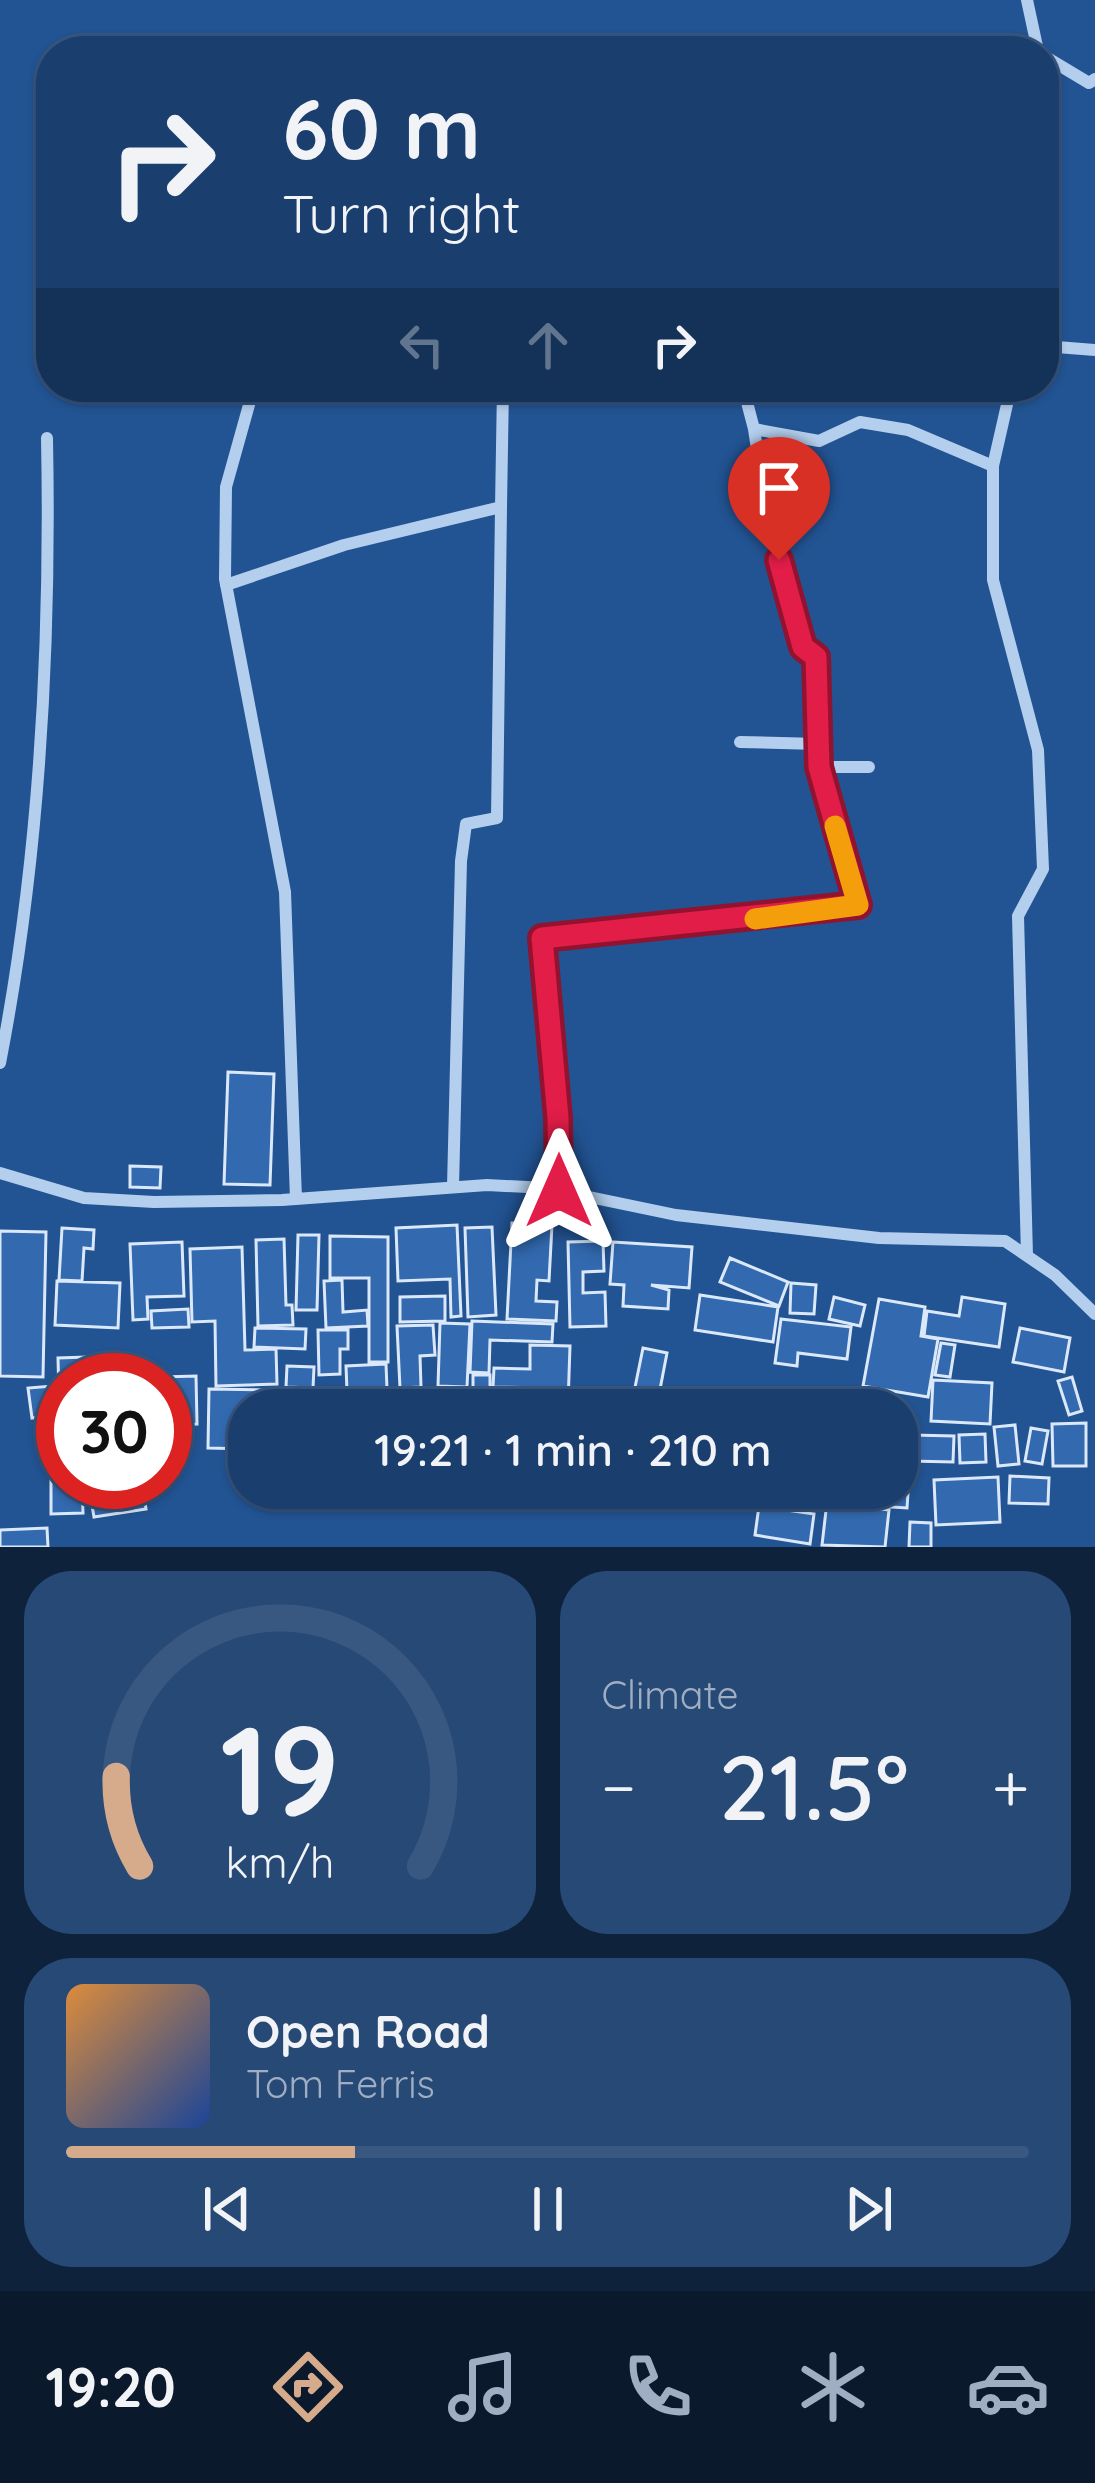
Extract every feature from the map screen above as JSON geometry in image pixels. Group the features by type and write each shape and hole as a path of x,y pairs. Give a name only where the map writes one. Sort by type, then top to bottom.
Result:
{"street":[{"path":"1027,0 1036,36"},
{"path":"1059,65 1089,83 1095,79"},
{"path":"1059,347 1095,350"},
{"path":"250,402 226,487 226,585 285,892 296,1199"},
{"path":"453,1186 461,861 466,824 496,818 503,402"},
{"path":"559,1191 558,1118 542,938 858,905 819,767 816,657 803,647 767,516 747,402"},
{"path":"1008,402 993,466 993,580 1038,750 1043,869 1018,916 1027,1256"},
{"path":"754,429 819,441 860,422 908,430 993,466"},
{"path":"0,1063 22,952 46,664 46,438"},
{"path":"226,585 344,544 501,507"},
{"path":"740,742 818,744"},
{"path":"819,767 869,767"},
{"path":"0,1173 84,1198 296,1199 453,1186 559,1191 676,1215 879,1238 1005,1241 1095,1314"}],"building":[{"path":"228,1072 274,1074 270,1185 224,1184"},
{"path":"130,1166 161,1167 160,1188 130,1187"},
{"path":"512,1223 552,1225 549,1281 537,1280 536,1301 557,1302 556,1321 507,1319"},
{"path":"457,1225 461,1316 451,1317 450,1279 398,1281 396,1228"},
{"path":"492,1227 496,1315 468,1317 465,1228"},
{"path":"62,1228 94,1230 93,1249 84,1248 82,1281 59,1280"},
{"path":"0,1231 46,1232 43,1353 36,1353 36,1377 0,1376"},
{"path":"298,1235 319,1235 317,1310 296,1310"},
{"path":"330,1236 388,1237 388,1362 369,1362 369,1278 330,1278"},
{"path":"284,1239 286,1305 292,1305 293,1325 258,1326 256,1240"},
{"path":"603,1241 604,1271 583,1272 583,1293 605,1292 606,1326 570,1327 568,1242"},
{"path":"182,1242 184,1296 147,1297 148,1319 133,1320 130,1244"},
{"path":"613,1242 692,1247 689,1288 651,1285 669,1290 668,1309 623,1306 624,1285 610,1284"},
{"path":"242,1247 245,1350 276,1349 277,1384 216,1386 215,1321 192,1322 190,1249"},
{"path":"730,1258 788,1282 779,1306 720,1282"},
{"path":"342,1280 343,1312 367,1310 368,1326 326,1328 324,1281"},
{"path":"57,1281 120,1283 118,1328 55,1325"},
{"path":"791,1283 816,1285 814,1314 790,1313"},
{"path":"700,1295 778,1307 773,1342 695,1330"},
{"path":"445,1296 445,1321 400,1322 400,1297"},
{"path":"834,1297 865,1305 860,1326 829,1319"},
{"path":"962,1297 1005,1304 999,1347 924,1336 927,1311 959,1316"},
{"path":"879,1299 925,1307 921,1336 938,1339 928,1397 918,1395 918,1389 863,1386"},
{"path":"188,1309 189,1327 152,1328 151,1311"},
{"path":"781,1319 851,1327 847,1359 798,1353 797,1366 775,1363"},
{"path":"472,1321 553,1324 552,1342 490,1340 489,1373 470,1372"},
{"path":"440,1323 470,1324 467,1387 438,1386"},
{"path":"433,1325 435,1355 420,1356 421,1387 400,1388 397,1326"},
{"path":"255,1328 306,1329 305,1349 254,1347"},
{"path":"1020,1328 1070,1338 1064,1372 1013,1362"},
{"path":"318,1330 348,1330 348,1349 340,1349 340,1374 319,1375"},
{"path":"941,1343 955,1345 950,1377 935,1375"},
{"path":"530,1345 570,1346 569,1389 493,1387 494,1368 530,1369"},
{"path":"643,1348 667,1353 660,1389 635,1389"},
{"path":"386,1364 387,1389 347,1389 346,1366"},
{"path":"287,1366 314,1367 313,1388 286,1387"},
{"path":"473,1375 490,1375 490,1389 473,1389"},
{"path":"192,1376 196,1376 197,1424 192,1424"},
{"path":"1072,1377 1082,1411 1069,1415 1058,1381"},
{"path":"933,1380 992,1383 990,1424 931,1421"},
{"path":"36,1387 36,1418 32,1418 28,1388"},
{"path":"209,1389 228,1389 228,1448 208,1448"},
{"path":"1086,1423 1086,1466 1053,1466 1052,1424"},
{"path":"1015,1425 1019,1464 998,1466 994,1427"},
{"path":"1031,1428 1048,1431 1042,1464 1025,1461"},
{"path":"985,1434 986,1462 960,1463 959,1435"},
{"path":"918,1435 954,1436 953,1462 918,1461"},
{"path":"1010,1476 1049,1478 1048,1504 1009,1503"},
{"path":"998,1477 1000,1522 936,1525 934,1480"},
{"path":"51,1509 83,1509 83,1513 51,1514"},
{"path":"93,1509 146,1509 94,1517"},
{"path":"759,1509 814,1514 810,1544 755,1535"},
{"path":"826,1509 889,1510 885,1547 822,1545"},
{"path":"910,1522 931,1523 931,1547 909,1547"},
{"path":"47,1528 48,1547 0,1547 0,1530"}],"slow traffic":[{"path":"755,919 858,905 835,826"}],"route":[{"path":"559,1191 558,1118 542,938 858,905 819,767 816,657 803,647 779,560"}]}
